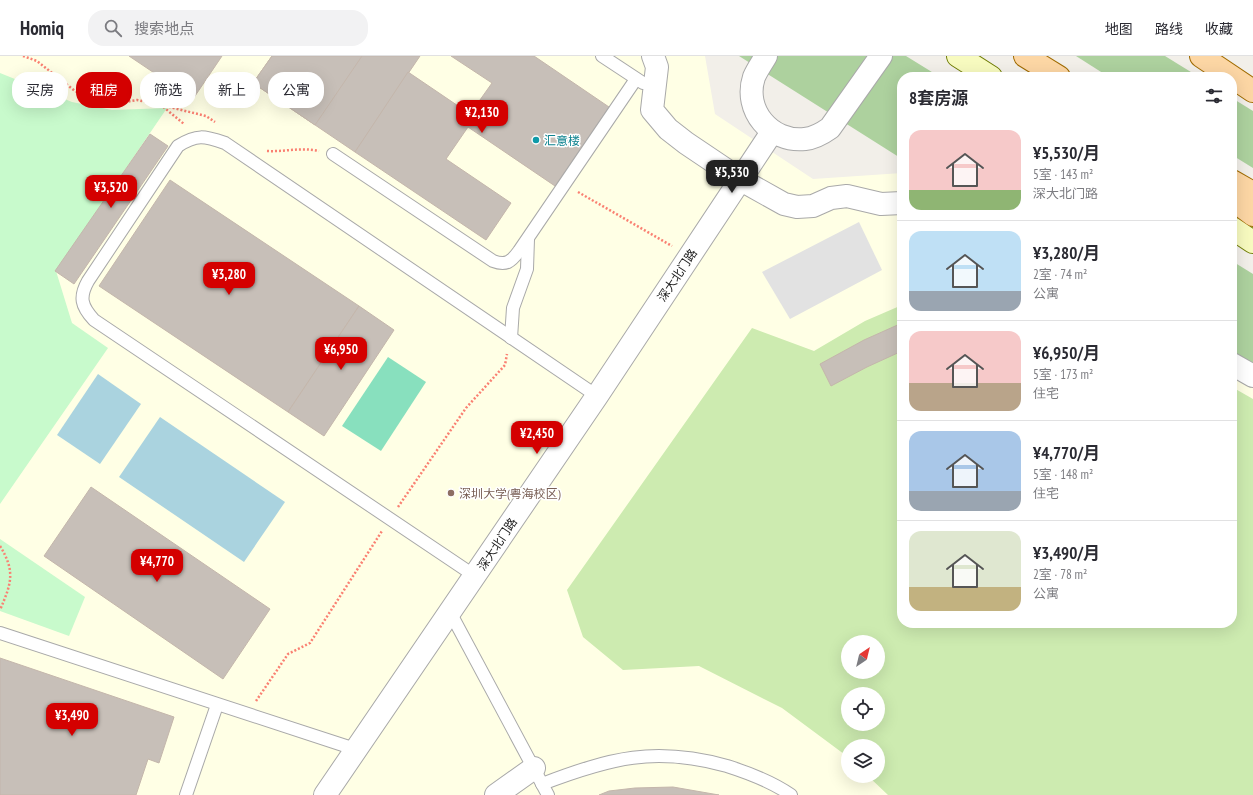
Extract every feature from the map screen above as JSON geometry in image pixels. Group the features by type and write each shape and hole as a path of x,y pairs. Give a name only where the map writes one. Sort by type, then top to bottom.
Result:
{"main road":[{"path":"958,56 983,72"},
{"path":"1025,56 1051,72"},
{"path":"1201,56 1225,72"},
{"path":"1206,56 1253,80"},
{"path":"1237,80 1253,91"},
{"path":"1237,184 1253,194"},
{"path":"1237,203 1253,216"},
{"path":"1237,231 1253,242"}],"street":[{"path":"653,56 657,67 652,110 668,129 741,180 784,204 797,207 813,206 831,198 847,196 880,204 897,203"},
{"path":"766,56 754,77 752,88 752,101 756,112 763,124 772,132 784,138 807,139 820,135 830,128 882,56"},
{"name":"深大北门路","path":"324,795 597,396 772,132"},
{"path":"1237,367 1253,376"},
{"path":"496,795 538,776"}],"lane":[{"path":"602,56 654,90"},
{"path":"333,154 493,261 500,264 508,263 513,259 528,239 636,79"},
{"path":"475,576 94,320 86,311 81,302 82,291 178,146 188,139 199,136 224,143 597,396"},
{"path":"511,338 513,308 527,269 528,239"},
{"path":"450,612 548,795"},
{"path":"0,633 217,705 356,749"},
{"path":"186,795 217,705"},
{"path":"538,776 628,758 665,755 705,760 753,774 790,795"}],"path":[{"path":"23,56 37,61 75,91 107,105 140,101"},
{"path":"164,108 199,136"},
{"path":"173,108 206,116 216,124"},
{"path":"264,151 277,152 292,148 312,149 333,154"},
{"path":"565,184 690,256"},
{"path":"0,546 10,565 10,587 0,610"}],"shaded area":[{"name":"深圳大学(粤海校区)","path":"0,56 705,56 715,114 813,179 897,173 897,628 1237,628 1237,353 1253,362 1253,795 0,795"},
{"path":"859,222 882,270 790,319 762,272"}],"green space":[{"path":"739,56 906,56 932,72 897,72 897,156"},
{"path":"1076,56 1165,56 1191,72 1101,72"},
{"path":"0,73 12,78 12,108 68,108 68,100 76,103 76,108 102,108 112,110 167,108 56,271 72,323 108,348 0,504"},
{"path":"1237,101 1253,111 1253,168 1237,158"},
{"path":"1237,264 1253,274 1253,380 1237,370"},
{"path":"897,307 897,628 1237,628 1237,390 1253,399 1253,795 888,795 875,783 885,783 885,739 841,739 841,752 782,708 699,666 623,670 583,637 567,590 752,328 814,351 865,321"},
{"path":"388,357 426,382 381,451 342,426"},
{"path":"0,539 85,597 69,636 0,611"}],"water":[{"path":"98,374 141,404 100,464 57,435"},
{"path":"160,417 285,502 244,562 119,477"}],"building":[{"path":"129,56 222,56 211,72 204,72 204,83 196,95 196,72 153,72"},
{"path":"272,56 420,56 355,152 290,108 324,108 324,72 268,72 268,93 260,88 260,73"},
{"path":"272,56 362,56 315,125 290,108 324,108 324,72 268,72 268,93 260,88 260,73"},
{"name":"汇意楼","path":"451,56 534,56 609,107 555,186 468,127 446,159 511,203 486,240 355,152 408,72 470,114 492,83"},
{"path":"150,134 168,146 74,284 55,271"},
{"path":"170,180 359,306 288,412 99,286"},
{"path":"359,306 394,330 324,436 288,412"},
{"path":"897,325 897,353 831,386 820,364 864,340"},
{"path":"91,487 270,609 223,679 44,556"},
{"path":"0,658 174,717 159,763 148,759 136,795 0,795"},
{"path":"673,787 719,795 599,795 609,791 635,788"}],"place":[{"name":"汇意楼","path":"536,140"},
{"name":"深圳大学(粤海校区)","path":"451,493"}]}
